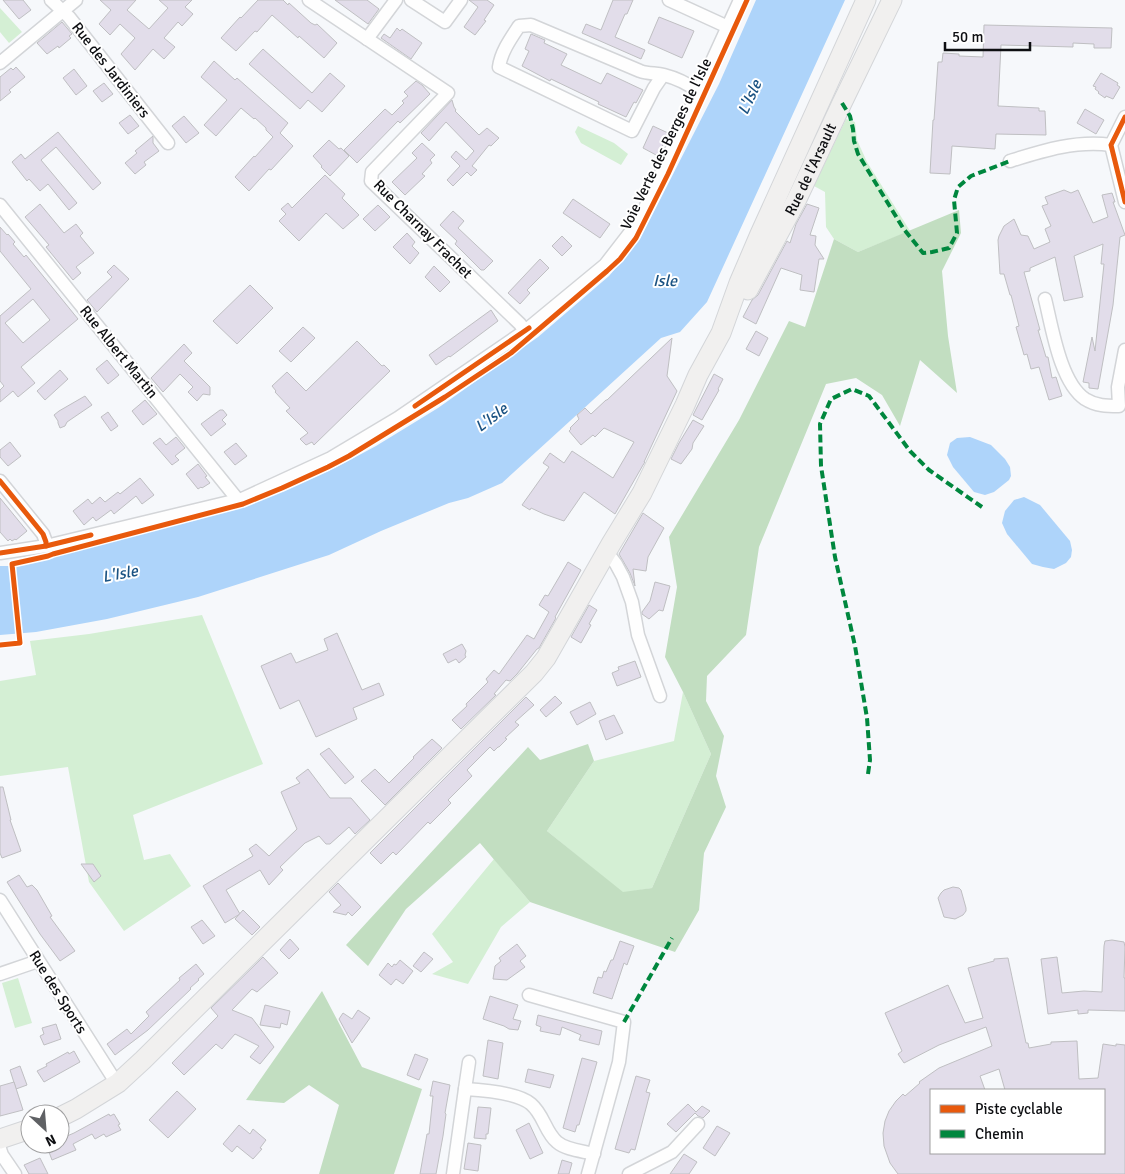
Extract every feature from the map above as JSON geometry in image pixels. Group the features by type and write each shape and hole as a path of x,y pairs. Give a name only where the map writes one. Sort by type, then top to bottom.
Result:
{"main road":[{"path":"70,1112 118,1083 143,1060 534,673 555,643 642,493 698,375 721,333 739,283 866,0"},
{"name":"Rue de l'Arsault","path":"721,333 740,304 792,209 892,0"},
{"path":"765,224 775,227 792,209 788,206 782,207 774,204"},
{"path":"0,1139 20,1132"}],"street":[{"name":"Rue des Jardiniers","path":"51,0 69,17 168,143"},
{"path":"0,63 76,0"},
{"name":"Rue Charnay Frachet","path":"309,0 448,93 372,172 371,181 520,324 525,331"},
{"path":"367,39 396,0"},
{"path":"411,0 446,22 461,0"},
{"path":"669,0 728,27"},
{"path":"0,553 46,546 238,500 331,458 398,418 525,331 605,265 639,221 740,0"},
{"path":"663,75 632,130 499,67 500,59 519,26 531,25 640,71 663,75 691,86 698,91"},
{"path":"1125,117 1111,145 1125,202"},
{"path":"1010,161 1062,147 1090,143 1111,145"},
{"name":"Rue Albert Martin","path":"0,205 238,500"},
{"path":"1045,299 1060,358 1068,379 1075,390 1084,398 1094,404 1122,407 1118,386 1125,350"},
{"path":"0,481 43,534 46,546"},
{"path":"607,552 616,564 632,602 638,635 660,696"},
{"name":"Rue des Sports","path":"0,900 118,1083"},
{"path":"0,974 38,961"},
{"path":"529,995 624,1022 619,1062 588,1174"},
{"path":"453,1174 469,1062"},
{"path":"465,1089 519,1097 531,1104 539,1112 558,1143 594,1154"},
{"path":"629,1174 672,1152 698,1124"},
{"path":"0,1149 15,1174"}],"green space":[{"path":"0,8 22,32 9,43 0,32"},
{"path":"846,119 855,122 857,140 867,162 910,231 858,252 834,239 826,227 825,192 814,186"},
{"path":"578,126 614,143 628,154 621,165 581,143 575,132"},
{"path":"959,210 961,233 942,271 948,336 957,393 920,360 900,426 882,395 856,378 826,384 759,547 746,635 707,676 706,701 724,736 716,776 726,807 704,853 699,910 675,952 530,902 480,843 406,909 368,966 346,945 528,747 540,760 588,744 594,761 547,831 623,892 652,888 711,754 665,657 677,587 669,537 739,420 789,321 805,327 834,239 858,252"},
{"path":"202,615 263,764 133,815 144,860 170,854 191,886 124,931 89,882 68,767 0,776 0,681 36,675 30,641 89,634"},
{"path":"683,692 711,754 652,888 623,893 547,831 594,761 674,741"},
{"path":"494,859 530,902 501,927 468,984 432,974 453,962 432,934"},
{"path":"18,978 32,1023 15,1028 2,983"},
{"path":"322,991 362,1067 422,1089 394,1174 319,1174 339,1105 309,1085 284,1103 246,1100"}],"water":[{"path":"756,0 845,0 707,302 680,332 661,338 502,483 381,531 329,555 198,597 107,619 36,632 0,635 0,566 12,566 50,558 242,507 335,468 376,446 438,408 538,337 609,276 640,239 719,84"},
{"path":"970,437 991,445 1010,467 1011,476 1009,480 994,492 985,495 974,492 953,467 947,455 950,443 957,438"},
{"path":"1024,497 1040,505 1070,541 1071,557 1066,563 1054,569 1032,564 1007,534 1002,523 1005,511 1014,500"}],"building":[{"path":"3,0 23,0 31,10 19,19"},
{"path":"100,0 136,0 127,10 149,29 168,8 159,0 192,0 185,7 193,14 182,26 178,22 164,38 175,47 164,59 153,49 135,70 121,54 135,38 120,24 110,35 99,24 111,10"},
{"path":"258,0 283,0 288,5 289,3 311,23 317,24 337,43 324,58 272,15 236,51 221,38"},
{"path":"335,0 367,0 379,9 368,24"},
{"path":"469,0 487,0 494,5 484,20 486,21 475,35 464,27 478,7"},
{"path":"613,0 633,0 615,37 645,50 641,59 582,33 586,24 601,30"},
{"path":"659,17 694,31 682,58 648,43"},
{"path":"62,22 72,34 69,36 71,38 59,48 58,46 47,54 37,43"},
{"path":"984,25 1112,28 1111,48 1094,48 1094,44 1073,43 1073,47 1001,45 998,106 1039,108 1039,111 1045,111 1046,135 996,134 995,149 952,146 950,174 930,173 938,62 942,62 943,53 983,57"},
{"path":"397,28 400,31 402,29 422,43 411,59 381,38 384,34 390,38"},
{"path":"531,34 545,40 544,43 567,54 561,65 601,84 607,73 643,90 626,117 598,104 599,102 551,79 550,81 522,66 529,51 525,49"},
{"path":"263,49 312,93 330,73 345,86 322,112 308,100 300,109 249,64"},
{"path":"214,61 235,80 237,78 288,123 280,133 293,146 249,191 235,177 273,137 255,118 241,108 216,136 204,125 227,100 201,77"},
{"path":"16,67 25,77 9,90 11,92 0,101 0,77 11,68 13,70"},
{"path":"74,69 87,86 76,95 63,78"},
{"path":"1101,73 1118,83 1117,85 1120,87 1113,99 1106,96 1105,98 1093,86"},
{"path":"416,81 430,94 400,123 398,121 357,163 344,150 385,109 392,115 408,96 404,92"},
{"path":"104,83 113,94 102,102 93,91"},
{"path":"452,100 455,111 479,135 487,128 499,138 491,146 489,145 472,166 477,170 471,176 467,172 453,186 447,180 460,166 451,157 456,151 466,160 474,151 446,122 429,141 421,133"},
{"path":"1085,109 1104,120 1096,134 1077,123"},
{"path":"130,115 139,126 128,134 119,123"},
{"path":"184,116 199,133 186,143 172,126"},
{"path":"653,126 668,133 658,156 643,148"},
{"path":"58,132 101,183 93,190 56,147 41,160 77,203 69,210 48,184 40,191 29,179 27,181 12,162 21,154 25,159"},
{"path":"153,136 153,143 159,151 144,162 146,165 135,174 125,163 137,153 135,151"},
{"path":"329,140 349,156 330,176 313,156"},
{"path":"422,143 435,155 430,160 432,163 422,174 425,176 405,195 392,182 417,158 412,153"},
{"path":"325,175 345,194 342,198 359,215 343,229 326,213 299,241 279,221 286,214 281,209 288,203 292,208"},
{"path":"1064,190 1071,193 1078,190 1093,223 1108,217 1102,195 1112,193 1115,202 1113,202 1125,235 1120,237 1113,305 1098,389 1089,388 1089,383 1083,382 1092,337 1095,351 1104,264 1101,264 1103,244 1074,256 1083,297 1064,301 1055,257 1030,268 1030,271 1024,272 1052,378 1056,377 1062,396 1049,400 1039,367 1031,369 1027,354 1024,355 1016,327 1019,326 1011,295 1004,274 1000,274 998,240 1004,226 1014,219 1021,235 1028,236 1034,249 1050,242 1045,229 1051,226 1042,206 1048,204 1045,197"},
{"path":"573,199 610,224 600,238 563,213"},
{"path":"40,204 64,233 76,224 83,233 80,236 94,253 76,267 81,273 73,280 46,247 49,245 25,217"},
{"path":"807,204 819,208 810,235 816,236 815,245 824,259 819,259 814,292 800,290 802,275 781,268 756,324 743,317 752,300 758,295 787,241 790,243 796,224"},
{"path":"378,205 390,217 375,231 363,219"},
{"path":"453,211 464,221 458,228 493,261 484,270 481,270 455,244 457,241 440,225"},
{"path":"0,227 15,242 13,244 24,257 26,255 78,319 21,367 35,383 18,397 13,391 0,402 0,390 4,386 0,381 0,316 31,289 0,251","holes":["33,299 50,320 23,343 5,323"]},
{"path":"407,233 415,242 412,246 419,253 410,264 393,247"},
{"path":"562,236 572,246 562,256 552,246"},
{"path":"540,259 549,268 527,290 530,293 520,304 508,293"},
{"path":"114,265 129,279 97,312 87,300 112,277 107,272"},
{"path":"434,266 450,282 440,292 425,277"},
{"path":"250,285 273,308 237,344 213,321"},
{"path":"491,310 498,321 450,357 436,365 429,355"},
{"path":"303,327 315,338 291,362 279,351"},
{"path":"756,331 768,338 759,356 746,349"},
{"path":"672,338 667,376 677,391 645,462 615,514 584,492 564,521 531,508 530,510 522,505 549,467 543,463 550,453 564,463 572,451 613,478 634,442 604,428 595,437 593,435 581,445 569,431 570,428 579,419 577,415 585,408 591,414"},
{"path":"357,341 382,366 384,365 390,371 314,445 312,442 306,445 300,439 308,433 286,411 290,408 272,386 287,372 306,391"},
{"path":"184,344 192,353 184,361 210,387 210,395 203,394 197,401 188,392 193,387 180,374 163,392 151,378"},
{"path":"107,360 119,375 108,384 96,369"},
{"path":"60,370 68,379 45,400 37,391"},
{"path":"714,374 723,379 702,420 693,415"},
{"path":"85,396 92,405 60,428 54,415"},
{"path":"145,400 157,414 143,425 132,411"},
{"path":"220,410 223,410 227,415 222,420 226,424 211,436 201,424"},
{"path":"108,412 118,426 111,431 101,417"},
{"path":"693,420 704,426 693,443 692,449 681,464 671,459"},
{"path":"176,437 185,448 175,456 179,460 172,465 153,443 160,438 166,445"},
{"path":"10,442 21,456 8,466 0,457 0,450"},
{"path":"236,443 247,456 235,465 224,452"},
{"path":"198,464 210,483 198,489 186,474"},
{"path":"140,478 154,495 142,504 136,496 114,514 111,510 96,521 93,517 84,525 73,511 88,499 92,504 100,497 105,502 118,492 120,494"},
{"path":"0,498 27,531 16,540 12,541 10,539 8,541 0,532"},
{"path":"643,513 664,528 648,557 646,571 633,569 635,586 619,554"},
{"path":"568,562 581,570 539,648 517,674 510,681 506,680 494,694 496,695 461,729 452,720 488,682 486,679 494,670 499,674 527,635 534,639 549,612 539,605 545,595 548,596"},
{"path":"655,582 670,586 663,611 659,610 649,619 642,612 650,601"},
{"path":"589,605 597,610 581,643 571,637"},
{"path":"337,633 362,690 379,683 384,695 353,708 357,719 316,737 299,700 280,709 261,666 291,653 296,663 328,650 324,639"},
{"path":"462,644 466,651 466,657 459,663 456,659 448,663 443,654"},
{"path":"635,661 641,677 617,686 612,673 619,670 618,667"},
{"path":"555,696 562,703 546,717 540,710"},
{"path":"526,697 534,705 515,722 519,725 505,738 507,739 494,751 490,747 467,770 472,776 448,800 451,803 430,824 428,822 396,855 393,852 381,864 370,853"},
{"path":"590,702 596,714 577,725 570,712"},
{"path":"614,715 623,733 606,740 599,721"},
{"path":"432,739 442,748 385,805 361,781 375,769 389,783"},
{"path":"329,748 354,777 345,784 320,754"},
{"path":"308,769 330,798 351,798 370,820 355,834 349,827 330,844 326,844 319,836 305,843 280,867 283,870 269,885 260,870 226,890 240,914 225,923 203,886 253,856 249,849 256,844 269,856 297,829 281,792 300,783 296,778"},
{"path":"0,787 3,787 10,820 21,851 2,858 0,853"},
{"path":"81,864 93,864 101,876 94,882"},
{"path":"19,875 27,887 32,885 37,890 52,916 50,917 75,951 60,961 40,934 7,882"},
{"path":"338,883 361,907 352,916 348,912 346,915 333,912 341,905 329,892"},
{"path":"953,887 961,890 966,908 963,915 955,919 944,917 938,898 944,890"},
{"path":"243,910 260,927 252,935 235,919"},
{"path":"202,920 215,936 203,944 191,927"},
{"path":"290,939 299,949 289,959 280,950"},
{"path":"620,941 634,946 627,965 624,963 612,999 593,993 598,977 602,978 604,971 606,972"},
{"path":"1105,941 1124,942 1125,947 1125,1011 1088,1010 1088,1013 1078,1014 1078,1010 1048,1014 1041,959 1057,957 1062,993 1102,992 1104,946"},
{"path":"517,944 526,956 520,961 525,967 507,980 493,979 495,966 501,961 499,958"},
{"path":"424,952 433,959 421,972 413,966"},
{"path":"263,957 278,973 257,992 252,989 232,1010 252,1018 274,1047 260,1064 250,1057 259,1046 235,1034 222,1049 216,1044 184,1075 172,1063 218,1016 211,1008"},
{"path":"1008,958 1026,1043 1028,1043 1029,1048 1051,1044 1051,1042 1077,1041 1079,1079 1098,1078 1103,1044 1125,1045 1125,1174 898,1174 890,1163 884,1146 883,1133 889,1111 896,1101 903,1094 905,1096 919,1082 939,1068 992,1046 986,1027 939,1045 904,1063 898,1054 902,1051 885,1013 948,985 965,1023 983,1018 968,968 994,961 994,959"},
{"path":"400,960 413,971 403,984 396,979 391,985 379,975 388,963 392,967"},
{"path":"196,964 204,974 191,989 148,1030 115,1055 107,1044 127,1029 131,1034 149,1016 146,1012 180,980 179,978"},
{"path":"490,996 518,1005 513,1019 521,1021 518,1030 509,1029 483,1019"},
{"path":"265,1005 290,1011 287,1025 281,1023 280,1028 260,1025"},
{"path":"358,1010 370,1018 352,1043 339,1019 343,1013 352,1019"},
{"path":"538,1015 602,1031 599,1045 579,1040 581,1035 562,1027 560,1035 540,1031 541,1027 536,1025"},
{"path":"56,1024 61,1039 44,1045 40,1036 44,1034 42,1028"},
{"path":"488,1040 503,1043 498,1079 483,1076"},
{"path":"74,1051 80,1062 44,1082 37,1071 68,1052 69,1054"},
{"path":"415,1054 428,1059 419,1080 407,1075"},
{"path":"582,1058 597,1062 579,1125 577,1125 575,1132 563,1128"},
{"path":"20,1066 27,1085 16,1089 10,1070"},
{"path":"528,1069 554,1075 550,1088 525,1082"},
{"path":"636,1076 650,1080 646,1092 650,1093 635,1150 631,1149 629,1153 615,1149"},
{"path":"433,1081 450,1085 443,1136 436,1174 420,1174 427,1134 429,1134 433,1096 430,1096"},
{"path":"14,1082 21,1104 20,1111 0,1116 0,1086"},
{"path":"177,1091 196,1109 168,1138 149,1120"},
{"path":"688,1104 696,1112 702,1106 710,1111 703,1118 695,1113 676,1132 667,1124"},
{"path":"478,1107 491,1108 486,1139 474,1138"},
{"path":"109,1114 110,1116 114,1114 121,1130 106,1137 104,1134 95,1139 92,1134 73,1144 76,1150 70,1152 70,1135"},
{"path":"529,1123 543,1153 530,1159 516,1130"},
{"path":"239,1125 250,1134 253,1129 266,1140 260,1148 262,1149 253,1159 237,1146 232,1152 223,1144"},
{"path":"717,1126 730,1133 715,1156 703,1148"},
{"path":"468,1143 481,1145 478,1171 464,1169"},
{"path":"50,1154 66,1154 52,1160"},
{"path":"684,1154 697,1162 689,1174 670,1174"},
{"path":"40,1158 48,1174 29,1174 24,1165"},
{"path":"562,1160 572,1163 569,1174 558,1174"}],"marked path":[{"path":"842,103 850,116 858,154 903,228 923,253 949,248 957,233 954,200 958,187 971,176 1010,161"},
{"path":"868,774 870,760 867,718 855,646 835,557 821,466 820,424 831,399 852,389 869,396 910,451 929,470 982,507"},
{"path":"624,1022 672,938"}],"cycle path":[{"name":"Voie Verte des Berges de l'Isle","path":"0,645 20,643 12,564 243,504 328,467 445,397 511,353 607,271 620,259 636,238 668,174 747,0"},
{"path":"1125,117 1111,145 1125,202"},
{"path":"415,406 529,328"},
{"path":"0,481 43,534 46,546"},
{"path":"0,553 46,546 91,535"}],"water label":[{"name":"L'Isle","path":"749,97"},
{"name":"Isle","path":"665,280"},
{"name":"L'Isle","path":"491,417"},
{"name":"L'Isle","path":"120,573"}]}
